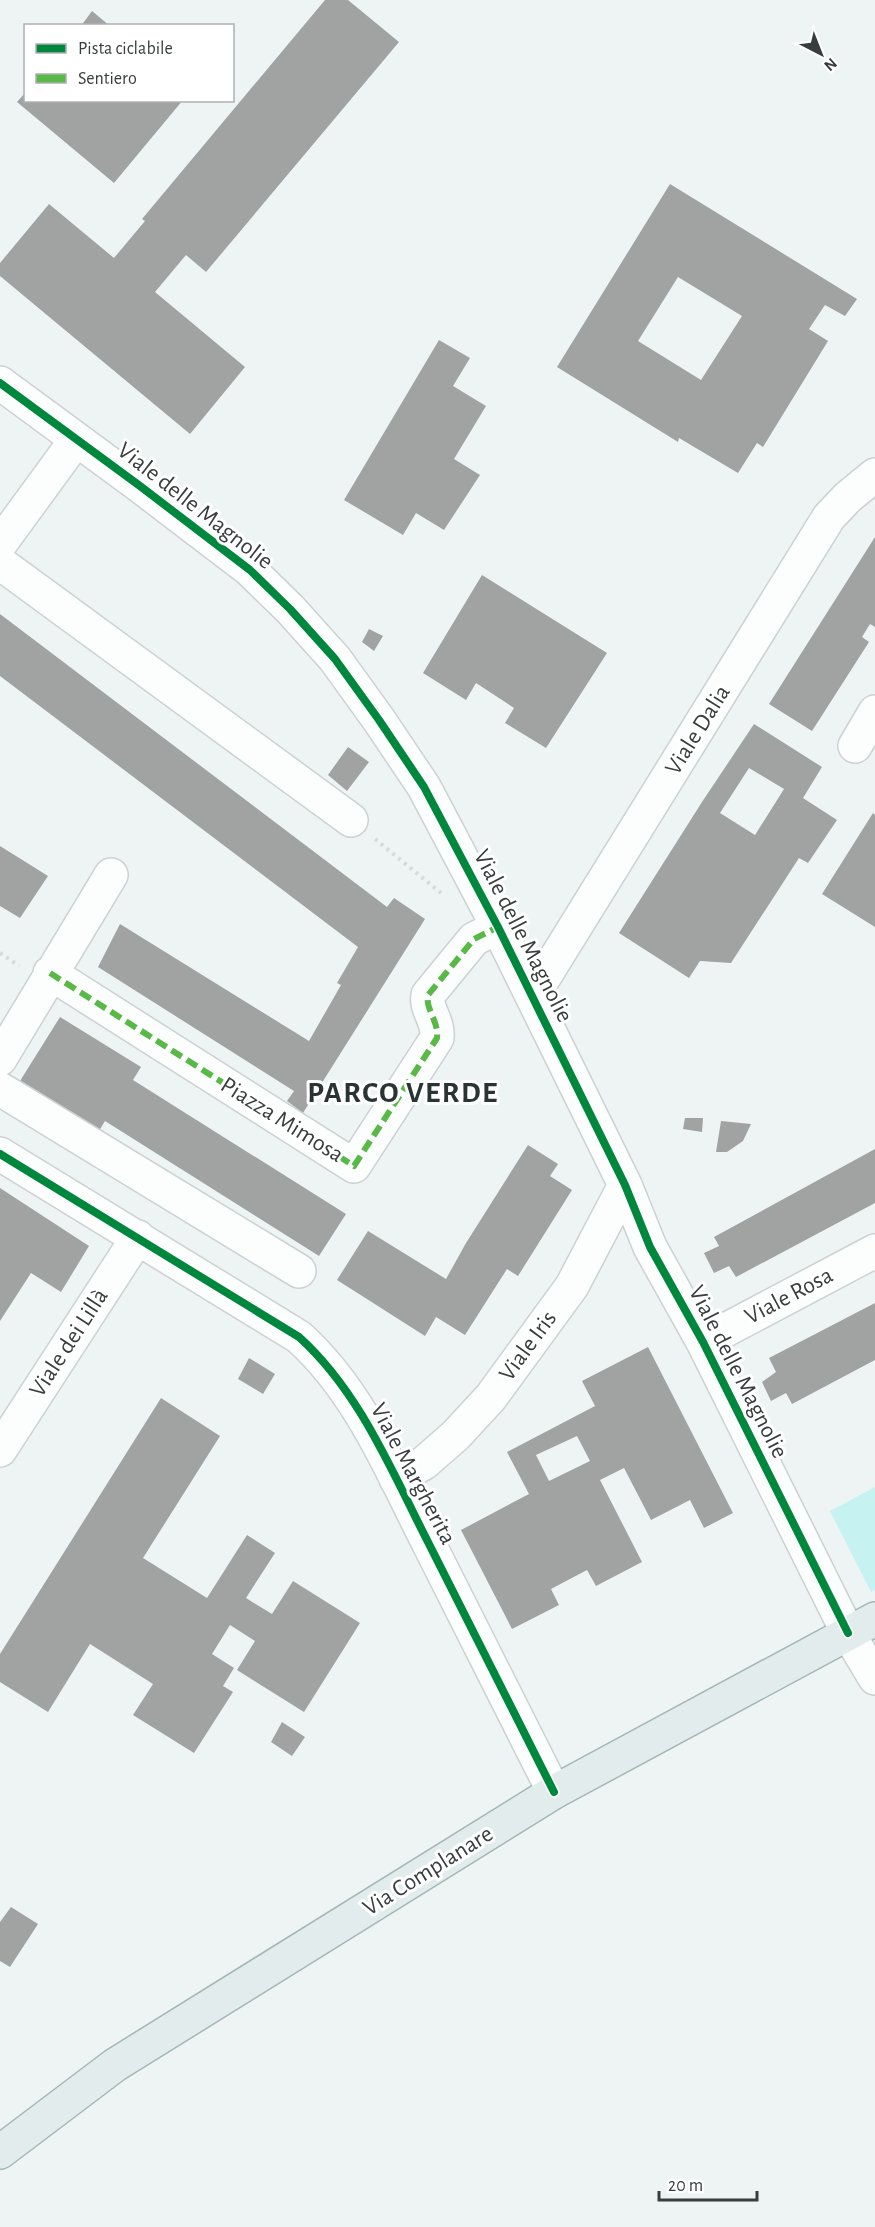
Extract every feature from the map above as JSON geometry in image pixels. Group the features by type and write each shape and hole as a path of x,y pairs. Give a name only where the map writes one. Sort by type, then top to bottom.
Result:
{"main road":[{"name":"Via Complanare","path":"0,2152 115,2066 554,1792 861,1626"}],"street":[{"name":"Viale delle Magnolie","path":"0,383 250,570 290,609 335,659 424,787 533,995 625,1185 650,1247 861,1626 875,1678"},
{"path":"0,544 76,440"},
{"name":"Viale Dalia","path":"533,995 830,517 848,497 875,475"},
{"path":"0,563 351,820"},
{"path":"855,746 875,712"},
{"path":"0,1059 111,875"},
{"name":"Piazza Mimosa","path":"50,973 354,1166 437,1038 438,1030 428,1003 428,995 474,939 498,927"},
{"path":"0,1089 299,1271"},
{"name":"Viale Margherita","path":"0,1154 299,1337 319,1355 359,1411 396,1479 554,1792"},
{"name":"Viale Iris","path":"396,1479 424,1463 456,1435 491,1397 572,1286 625,1185"},
{"name":"Viale dei Lillà","path":"0,1450 138,1237"},
{"name":"Viale Rosa","path":"703,1342 875,1251"}],"path":[{"path":"351,820 444,895"}],"shaded area":[{"path":"875,1487 875,1590 871,1592 830,1511"}],"building":[{"path":"325,0 348,0 399,42 206,272 186,255 155,292 245,367 190,434 0,276 0,263 49,204 114,258 145,221 142,219"},
{"path":"92,11 108,24 82,24"},
{"path":"24,94 24,102 181,102 114,183 17,102"},
{"path":"670,184 857,299 845,316 825,305 809,329 828,341 763,447 757,443 738,473 679,438 678,442 557,367","holes":["678,277 742,316 701,380 638,341"]},
{"path":"439,340 470,358 453,386 486,406 454,459 480,475 444,530 416,513 403,535 344,500"},
{"path":"875,537 875,627 870,624 862,637 869,642 812,731 769,704"},
{"path":"482,575 607,653 546,748 505,723 514,708 476,683 466,700 423,673"},
{"path":"0,614 387,907 394,898 425,919 303,1113 287,1101 294,1091 98,967 120,924 309,1041 341,985 337,983 358,947 0,676"},
{"path":"369,629 383,636 374,651 362,642"},
{"path":"754,724 822,767 803,798 837,820 808,863 799,858 731,963 700,961 689,978 619,933","holes":["749,768 784,789 755,835 720,813"]},
{"path":"348,747 369,762 347,791 328,775"},
{"path":"873,813 875,815 875,927 822,894"},
{"path":"0,846 48,876 20,918 0,906"},
{"path":"60,1017 141,1067 133,1080 346,1214 319,1256 105,1121 99,1131 20,1081"},
{"path":"685,1118 703,1118 702,1132 683,1129"},
{"path":"721,1121 751,1124 743,1141 727,1152 716,1152"},
{"path":"528,1145 558,1164 550,1176 572,1190 518,1276 507,1269 465,1335 436,1317 425,1336 337,1280 368,1231 446,1279"},
{"path":"875,1149 875,1203 736,1277 729,1266 714,1273 704,1253 719,1246 714,1237"},
{"path":"0,1188 89,1246 61,1292 31,1273 0,1321"},
{"path":"875,1303 875,1360 792,1404 786,1393 771,1401 762,1382 776,1372 769,1358"},
{"path":"648,1347 733,1513 704,1528 690,1500 651,1520 624,1468 600,1480 642,1562 596,1586 587,1570 551,1589 559,1605 512,1629 461,1530 529,1494 507,1452 595,1406 582,1381","holes":["577,1436 590,1461 549,1481 536,1455"]},
{"path":"249,1358 275,1374 263,1394 238,1379"},
{"path":"161,1398 220,1436 143,1558 207,1598 247,1535 275,1553 246,1598 272,1614 293,1581 360,1623 304,1712 237,1670 255,1641 230,1625 212,1654 234,1668 223,1686 233,1692 194,1753 133,1715 153,1684 90,1644 48,1712 0,1682 0,1654"},
{"path":"282,1722 305,1737 292,1756 271,1742"},
{"path":"11,1907 38,1924 10,1967 0,1961 0,1922"}],"marked path":[{"path":"50,973 354,1166 437,1038 436,1026 428,1005 428,995 474,939 498,927"}],"cycle path":[{"path":"0,383 250,570 290,609 335,659 379,720 424,787 498,927 625,1185 650,1247 703,1342 848,1633"},
{"path":"0,1154 299,1337 321,1359 340,1382 388,1461 554,1792"}],"district":[{"name":"PARCO VERDE","path":"403,1093"}]}
